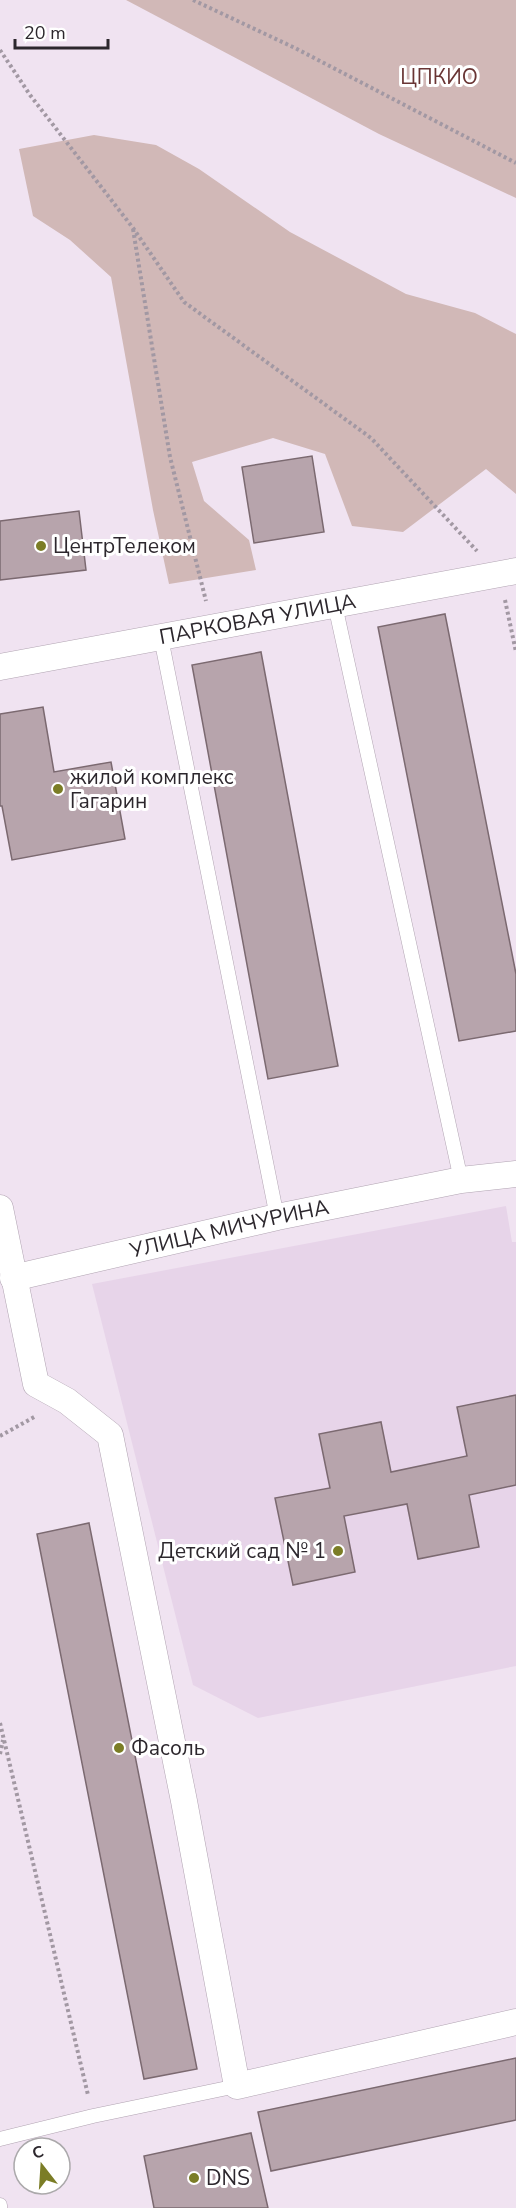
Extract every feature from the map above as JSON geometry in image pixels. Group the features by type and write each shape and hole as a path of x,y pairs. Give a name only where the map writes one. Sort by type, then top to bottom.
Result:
{"street":[{"name":"ПАРКОВАЯ УЛИЦА","path":"0,667 508,573"},
{"name":"УЛИЦА МИЧУРИНА","path":"12,1278 278,1217 461,1180 516,1174"},
{"path":"0,1208 12,1278 36,1384 67,1401 110,1435 184,1801 237,2086 516,2022"}],"lane":[{"path":"335,605 461,1180"},
{"path":"161,638 278,1217"},
{"path":"0,2139 93,2116 237,2086"}],"path":[{"path":"193,0 295,48 516,163"},
{"path":"0,50 30,95 133,228 184,302 371,438 508,573 516,652"},
{"path":"133,228 170,457 213,628"},
{"path":"0,1723 93,2116"},
{"path":"0,1754 3,1737"}],"shaded area":[{"name":"Детский сад № 1","path":"506,1206 512,1242 516,1242 516,1666 258,1718 193,1685 92,1284"}],"green space":[{"name":"ЦПКИО","path":"126,0 516,0 516,198 379,134"},
{"path":"94,135 156,145 199,169 290,232 406,294 475,313 516,334 516,494 486,469 403,532 352,526 325,454 273,438 192,462 204,501 249,540 256,570 169,584 153,510 111,277 70,240 33,216 19,149"}],"building":[{"path":"312,456 324,532 254,543 242,467"},
{"name":"ЦентрТелеком","path":"79,511 86,570 0,580 0,521"},
{"path":"445,614 516,974 516,1031 459,1041 378,627"},
{"path":"261,652 338,1066 268,1079 192,665"},
{"name":"жилой комплекс Гагарин","path":"43,707 54,772 111,762 125,839 12,860 2,806 0,806 0,714"},
{"path":"516,1395 516,1485 469,1495 479,1547 418,1559 407,1504 344,1516 355,1572 293,1585 275,1498 330,1488 319,1434 381,1422 391,1472 467,1456 457,1407"},
{"path":"89,1523 197,2069 144,2079 37,1534"},
{"path":"516,2058 516,2120 271,2171 258,2112"},
{"path":"251,2133 268,2208 154,2208 144,2156"}],"place":[{"name":"ЦентрТелеком","path":"41,546"},
{"name":"жилой комплекс Гагарин","path":"58,789"},
{"name":"Детский сад № 1","path":"338,1551"},
{"name":"Фасоль","path":"119,1748"},
{"name":"DNS","path":"194,2178"}]}
